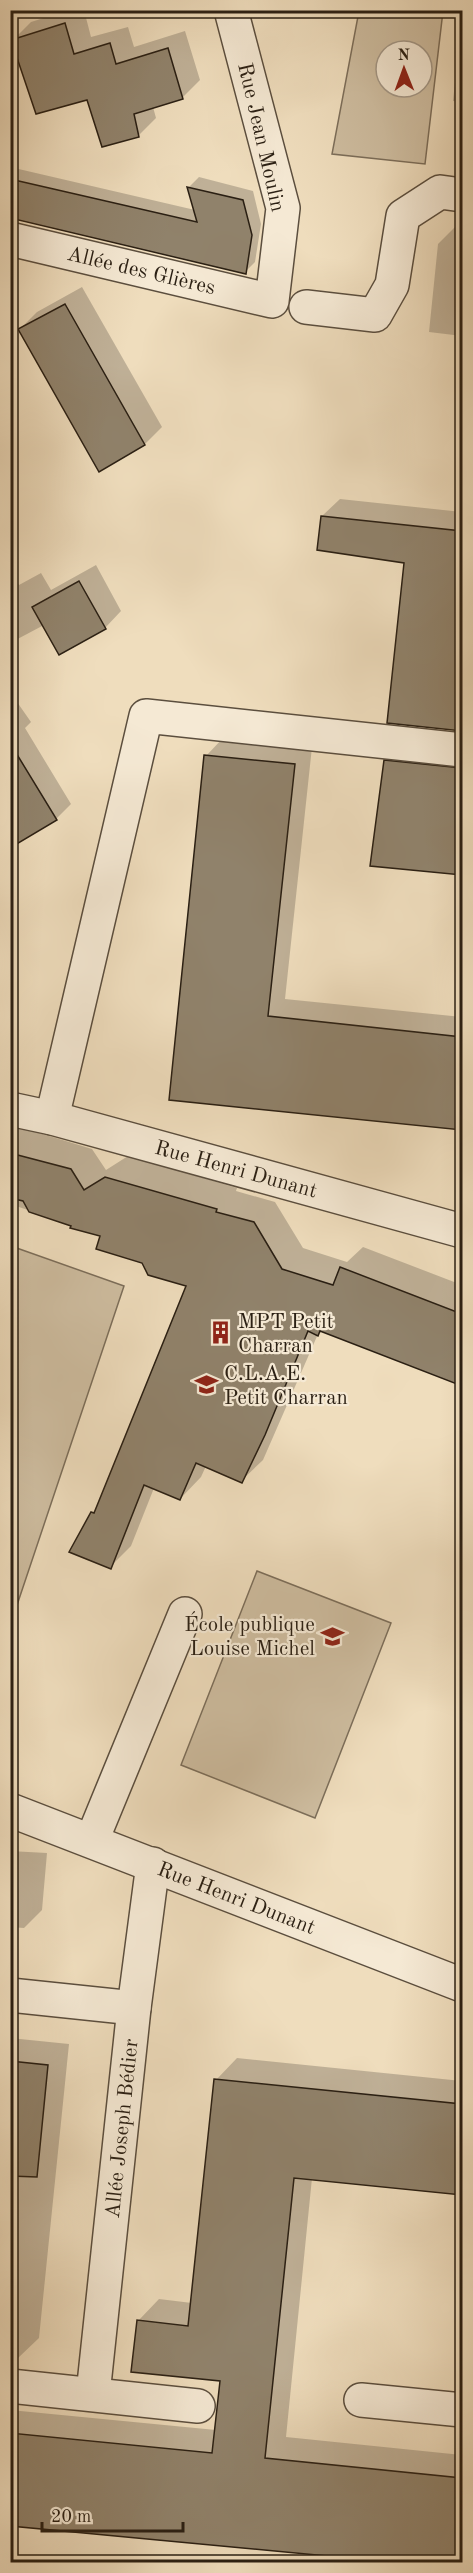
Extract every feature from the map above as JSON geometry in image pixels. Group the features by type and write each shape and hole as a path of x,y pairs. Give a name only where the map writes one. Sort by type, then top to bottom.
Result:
{"street":[{"name":"Rue Jean Moulin","path":"231,10 283,208 272,301"},
{"path":"306,307 375,315 392,285 403,216 440,192 462,195"},
{"name":"Allée des Glières","path":"10,239 272,301"},
{"path":"52,1118 146,716 462,750"},
{"name":"Rue Henri Dunant","path":"10,1110 52,1118 462,1231"},
{"path":"92,1840 185,1614"},
{"name":"Rue Henri Dunant","path":"10,1810 462,1985"},
{"name":"Allée Joseph Bédier","path":"93,2394 134,2008 153,1864"},
{"path":"10,1995 134,2008"},
{"path":"10,2386 198,2406"},
{"path":"361,2400 462,2410"}],"shaded area":[{"path":"359,11 443,11 434,88 434,39 374,39 374,99 433,99 425,164 332,154"},
{"path":"10,1246 124,1286 11,1623"},
{"path":"257,1571 391,1623 315,1818 181,1765"}],"building":[{"path":"65,23 74,54 110,43 116,64 168,48 183,99 134,114 139,137 102,147 87,100 36,114 11,40"},
{"path":"10,179 197,222 187,187 243,200 252,235 246,274 10,218"},
{"path":"65,304 145,445 99,472 18,329"},
{"path":"321,516 462,531 462,731 387,723 404,563 317,550"},
{"path":"79,581 106,629 59,655 32,607"},
{"path":"10,743 57,820 10,848"},
{"path":"204,755 295,764 268,1016 462,1037 462,1130 169,1100"},
{"path":"384,760 462,768 462,875 370,866"},
{"name":"MPT Petit Charran","path":"10,1153 71,1169 84,1190 105,1177 254,1222 282,1269 333,1285 340,1267 462,1314 462,1386 320,1331 318,1336 308,1331 265,1435 242,1483 196,1463 180,1500 144,1485 111,1569 69,1552 91,1512 94,1513 186,1286 148,1275 142,1263 96,1249 100,1236 70,1228 71,1226 29,1212 23,1201 10,1198"},
{"path":"10,2061 48,2065 37,2177 10,2176"},
{"path":"214,2079 462,2104 462,2195 294,2178 265,2458 462,2478 462,2562 390,2562 10,2526 10,2433 212,2453 220,2381 131,2372 137,2320 188,2326"}],"place":[{"name":"MPT Petit Charran","path":"220,1333"},
{"name":"C.L.A.E. Petit Charran","path":"206,1385"},
{"name":"École publique Louise Michel","path":"333,1636"}]}
